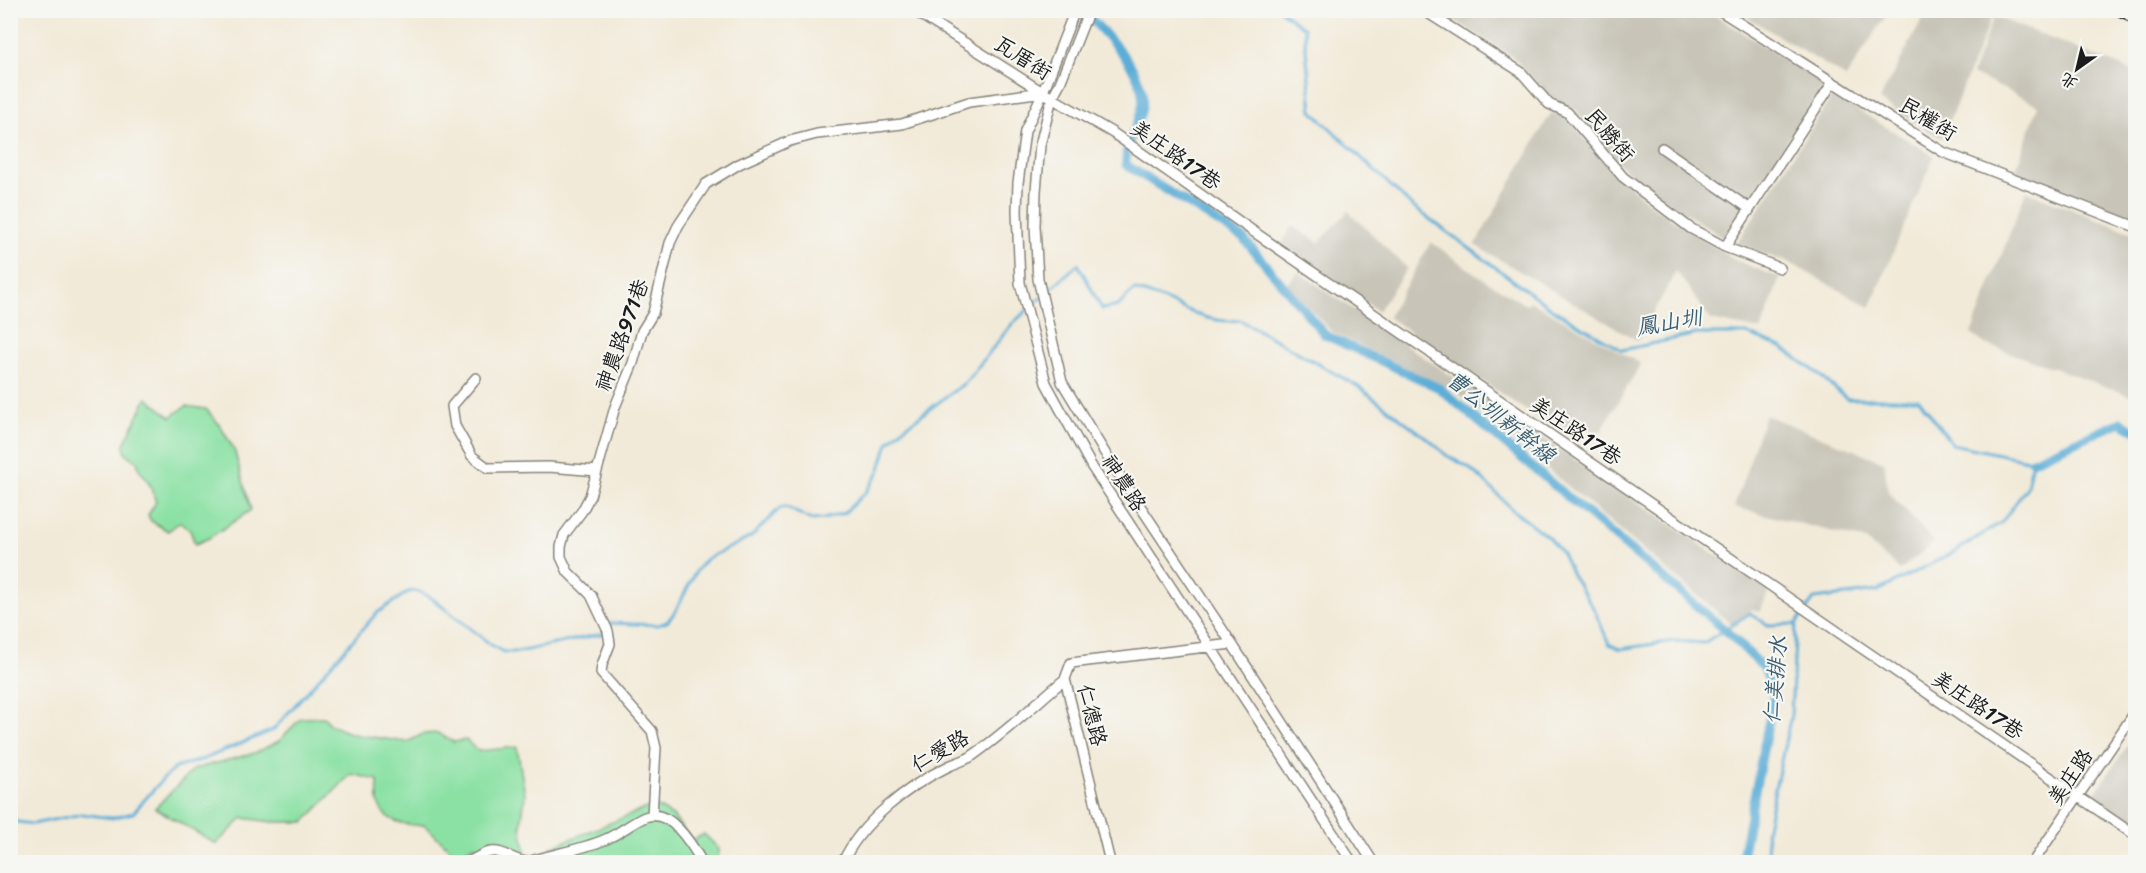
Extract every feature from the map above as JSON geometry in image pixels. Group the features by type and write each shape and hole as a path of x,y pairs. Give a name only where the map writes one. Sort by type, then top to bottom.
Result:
{"street":[{"name":"瓦厝街","path":"913,10 1052,98"},
{"name":"神農路","path":"1075,10 1044,92 1025,130 1018,183 1020,283 1046,383 1092,467 1352,862"},
{"name":"神農路","path":"1089,10 1052,98 1040,145 1035,226 1038,279 1062,382 1108,458 1373,862"},
{"name":"民勝街","path":"1423,10 1521,72 1549,104 1567,112 1623,177 1690,228 1725,247 1780,268"},
{"name":"民權街","path":"1719,10 1943,152 2136,227"},
{"path":"1725,247 1833,82"},
{"name":"神農路971巷","path":"652,815 656,748 652,731 601,673 610,644 608,631 591,595 568,572 561,556 564,535 582,511 597,471 615,407 633,363 642,331 653,313 670,243 678,226 706,184 739,164 790,141 818,134 902,124 969,102 1044,92"},
{"name":"美庄路17巷","path":"1052,98 1113,133 2136,836"},
{"path":"1662,148 1750,209"},
{"path":"476,378 452,406 455,426 472,456 488,468 549,467 597,471"},
{"name":"仁德路","path":"1110,862 1065,679 1071,663 1232,644"},
{"name":"仁愛路","path":"843,862 849,849 858,838 905,791 974,754 1065,679"},
{"name":"美庄路","path":"2033,862 2136,711"},
{"path":"468,862 489,852 499,852 521,862 528,862 602,841 652,815 669,821 682,832 702,862"}],"shaded area":[{"path":"1445,10 1708,11 1825,84 1724,238 1645,187 1613,158 1577,111 1550,98 1513,57 1443,13"},
{"path":"1737,11 1889,11 1846,77"},
{"path":"1927,11 1994,11 1942,139 1879,100"},
{"path":"1994,16 2135,72 2135,219 2015,173 2038,105 1972,74"},
{"path":"1833,95 1934,156 1870,307 1790,263 1736,244"},
{"path":"1551,113 1566,116 1604,162 1651,205 1733,259 1780,278 1761,330 1711,320 1676,271 1638,341 1475,245"},
{"path":"2026,191 2135,234 2135,397 1985,344 1971,334"},
{"path":"1348,211 1407,268 1378,311 1282,243 1292,226 1319,243"},
{"path":"1431,242 1483,279 1526,305 1530,301 1641,364 1601,431 1549,426 1388,317"},
{"path":"1298,272 1769,591 1760,611 1752,609 1735,627 1455,391 1332,332 1287,284"},
{"path":"1765,415 1884,462 1888,492 1935,542 1900,570 1866,540 1734,507"},
{"path":"2135,735 2136,830 2092,797"}],"green space":[{"path":"147,398 171,417 186,406 206,409 219,424 234,449 251,510 209,538 195,544 190,530 180,522 168,531 151,521 148,515 156,502 152,490 139,469 137,461 125,450 124,444"},
{"path":"324,717 330,725 352,734 407,742 423,734 438,733 453,742 466,740 478,751 517,747 525,795 521,827 526,853 472,846 459,857 424,825 410,825 389,818 380,807 378,780 351,774 304,822 272,822 243,818 216,844 155,808 194,769 255,753 279,741 301,718"},
{"path":"654,805 673,816 692,841 704,834 719,849 718,862 550,862 551,847"}],"waterway":[{"name":"曹公圳新幹線","path":"1083,10 1113,42 1139,81 1142,107 1128,148 1126,165 1243,238 1325,335 1439,388 1725,630 1764,668 1774,695 1741,862"},
{"name":"鳳山圳","path":"1280,10 1304,28 1312,111 1412,206 1552,309 1622,350 1697,334 1747,334 1781,347 1816,372 1847,399 1919,399 1952,444 2032,461 2027,487 2002,522 1956,551 1878,591 1814,599 1796,624 1791,715 1766,831 1769,862"},
{"name":"仁美排水","path":"609,628 610,623 658,625 667,622 675,612 696,571 706,559 751,537 780,508 786,507 811,520 844,513 867,491 879,472 888,443 901,430 966,382 1012,324 1078,264 1102,309 1118,306 1134,290 1200,316 1218,320 1240,320 1359,387 1446,455 1469,468 1515,512 1548,537 1562,553 1572,575 1594,609 1609,644 1620,649 1674,641 1704,643 1750,613 1768,625 1796,624"},
{"name":"鳳山圳","path":"2032,461 2121,422 2136,431"},
{"path":"10,821 33,824 82,814 112,818 133,813 175,768 204,759 273,730 377,613 408,592 417,591 430,597 503,652 518,652 606,633"}],"railway":[{"path":"2109,10 2136,22"}]}
